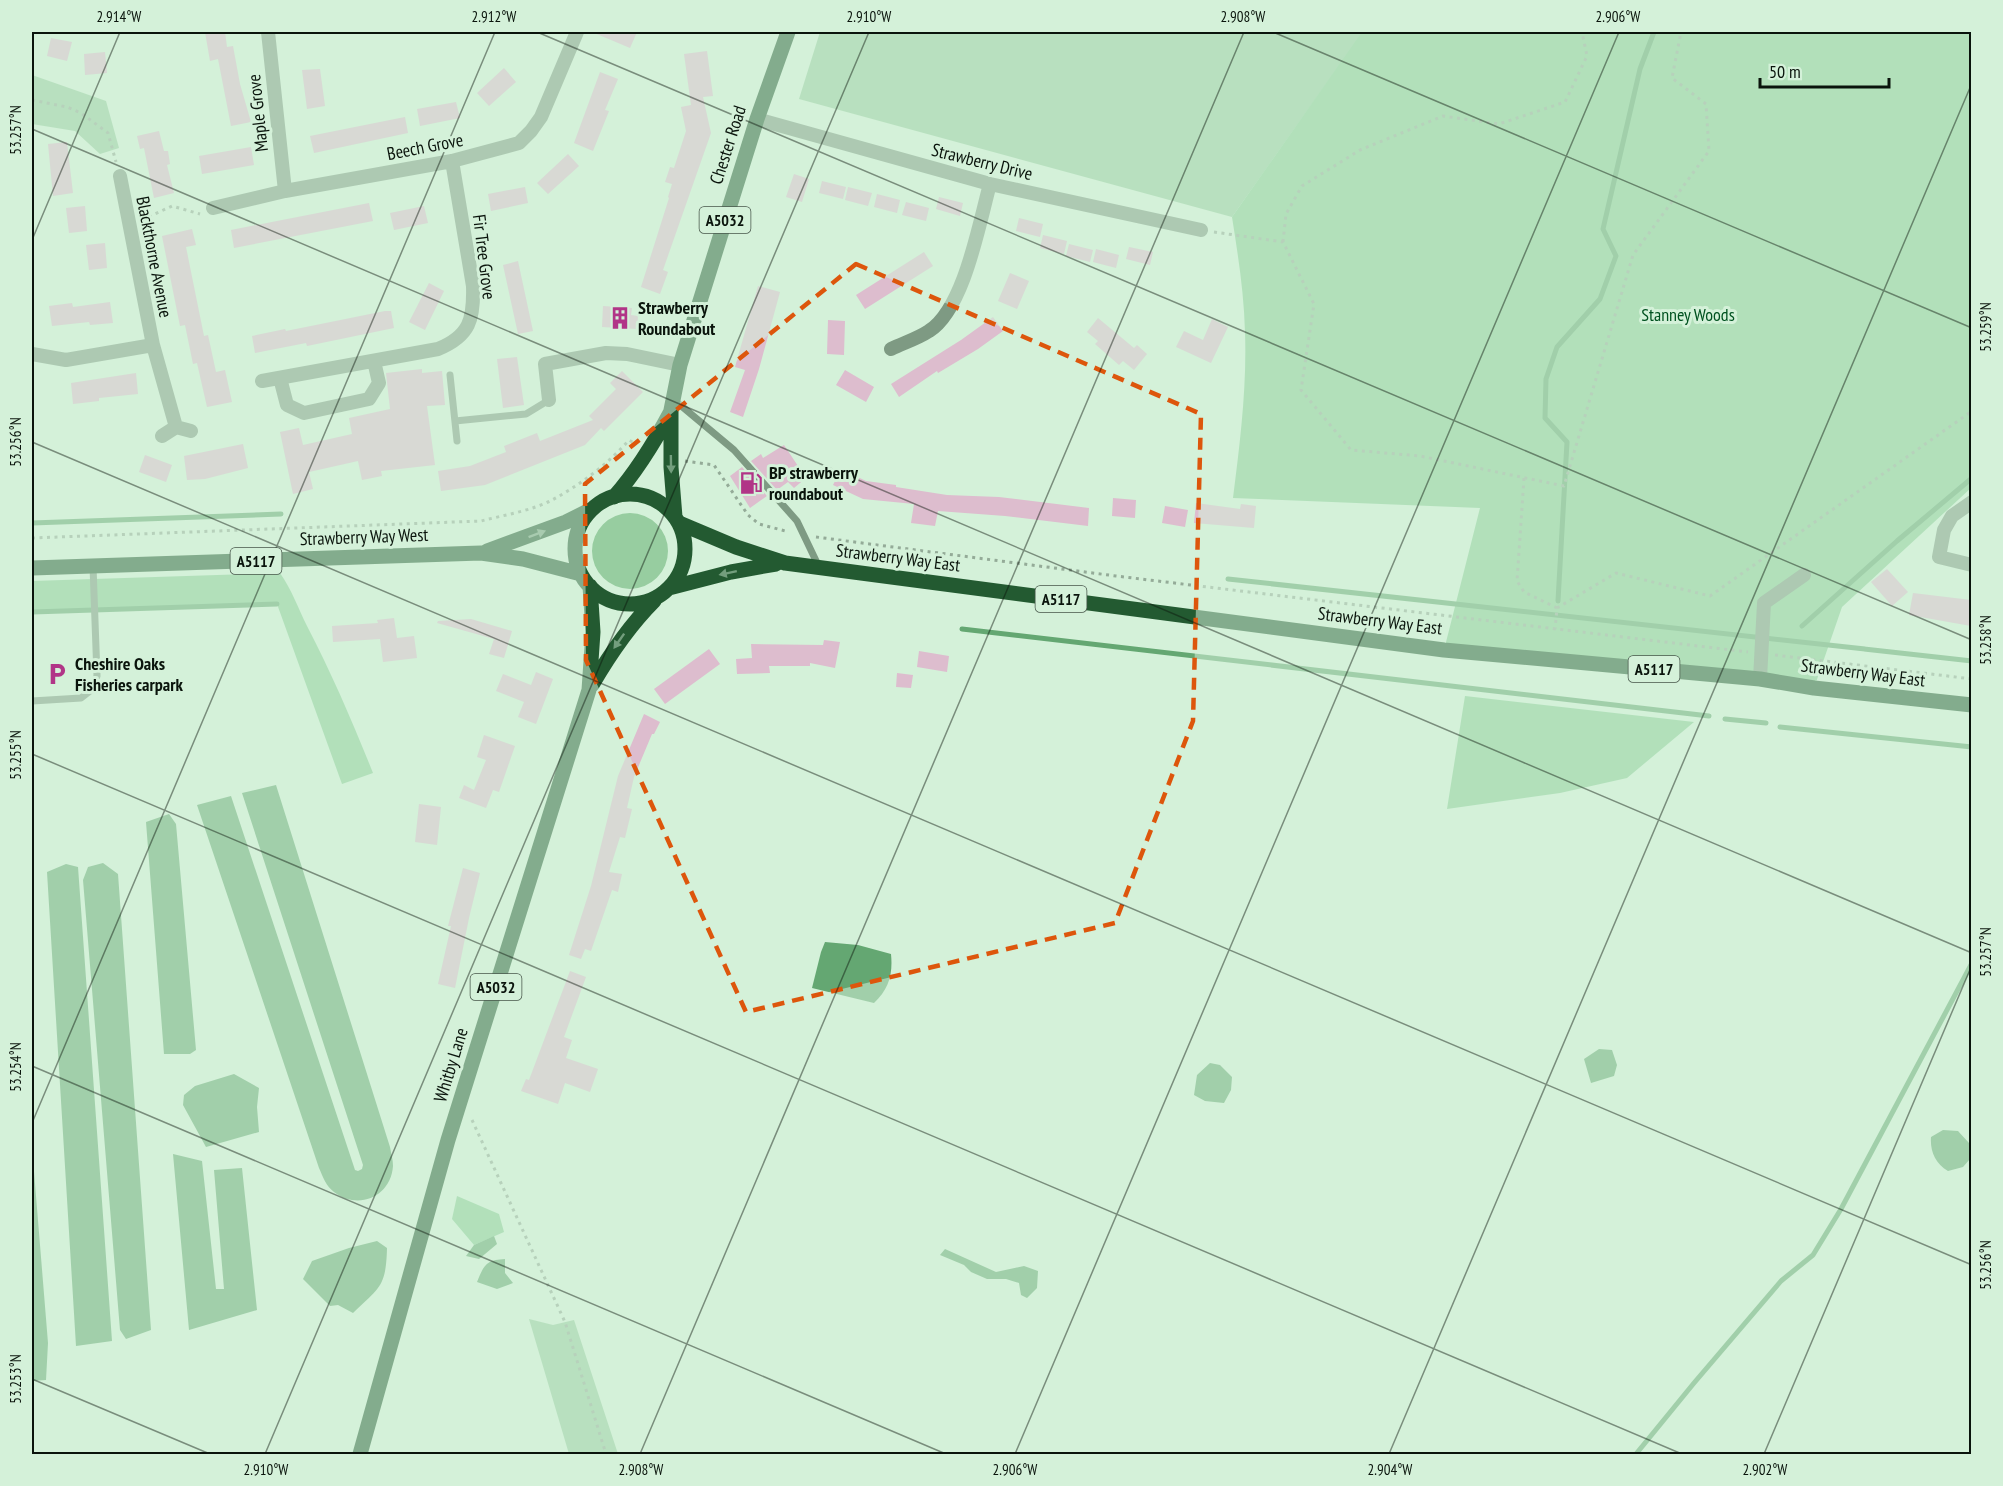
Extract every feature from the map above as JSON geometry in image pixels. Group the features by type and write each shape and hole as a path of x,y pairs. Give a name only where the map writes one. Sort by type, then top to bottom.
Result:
{"main road":[{"name":"Chester Road","path":"677,520 671,458 672,405 680,365 757,119 788,32"},
{"name":"Chester Road","path":"614,497 632,477 649,451 672,405"},
{"name":"A5117","path":"663,593 640,603 621,603 604,597 585,580 576,556 576,538 583,521 594,508 614,497 631,494 648,497 663,505 677,520"},
{"name":"Strawberry Way West","path":"481,553 566,522 594,508"},
{"name":"Strawberry Way East","path":"677,520 736,548 785,563 1444,650 1760,679 1814,688 1971,705"},
{"path":"663,593 680,574 685,557 684,540 677,520"},
{"name":"Strawberry Way West","path":"32,568 481,553 523,559 585,580"},
{"name":"Strawberry Way East","path":"663,593 731,572 785,563"},
{"name":"Whitby Lane","path":"585,580 593,609 589,690"},
{"name":"Whitby Lane","path":"360,1455 385,1359 461,1096 589,690 619,640 635,619 663,593"}],"street":[{"name":"Maple Grove","path":"268,32 285,191"},
{"name":"Beech Grove","path":"213,208 285,191 452,162 519,143 541,117 577,32"},
{"name":"Strawberry Drive","path":"757,119 990,184 1201,230"},
{"name":"Fir Tree Grove","path":"262,381 438,349 454,343 464,333 471,321 474,307 473,286 452,162"},
{"name":"Blackthorne Avenue","path":"120,176 153,345 176,427"},
{"path":"891,349 930,331 944,316 968,267 990,184"},
{"name":"Blackthorne Avenue","path":"32,354 66,360 153,345"},
{"path":"549,400 544,364 606,353 627,354 680,365"},
{"path":"280,378 287,405 304,413 369,399 379,384 375,360"},
{"path":"162,436 176,427 191,431"},
{"path":"1971,502 1952,516 1944,530 1939,557 1971,565"},
{"path":"1760,679 1764,603 1804,574"}],"lane":[{"path":"450,375 457,441"},
{"path":"455,421 526,414 549,400"},
{"path":"672,405 734,450 797,521 820,568"},
{"path":"32,701 81,698 90,691 97,676 93,566"}],"path":[{"path":"1582,32 1587,56 1565,102 1499,124 1443,116 1360,150 1302,186 1286,214 1283,242 1314,304 1301,390 1351,450 1420,456 1564,486 1633,255 1709,151 1706,104 1672,78 1681,32"},
{"path":"32,100 67,107 81,113 108,133 120,176"},
{"path":"130,226 172,206 205,215 213,208"},
{"path":"1201,230 1283,242"},
{"path":"1557,609 1616,573 1710,596 1971,411"},
{"path":"32,538 481,520 522,511 551,500 616,456 629,440 649,451"},
{"path":"671,458 714,465 748,515 759,524 804,536 1127,578 1971,679"},
{"path":"1524,478 1517,581 1524,592 1557,609"},
{"path":"1555,629 1557,609"},
{"path":"461,1096 565,1322 606,1455"}],"highlighted area":[{"path":"856,264 1201,414 1193,721 1115,923 746,1012 586,660 585,484"}],"shaded area":[{"path":"820,32 1363,32 1232,217 799,99"},
{"path":"32,75 106,101 119,148 100,154 75,131 32,124"},
{"path":"623,513 637,513 651,519 662,530 666,536 668,551 666,566 657,578 645,587 623,589 609,583 598,572 592,558 592,544 598,530 609,519"},
{"path":"276,785 390,1147 393,1166 391,1177 380,1192 363,1200 344,1198 334,1192 319,1168 197,805 231,796 355,1170 358,1171 363,1165 242,793"},
{"path":"169,814 176,824 196,1050 190,1054 164,1054 146,822"},
{"path":"103,863 118,874 151,1330 126,1339 120,1330 83,880 88,867"},
{"path":"66,864 78,867 112,1341 76,1346 47,872"},
{"path":"825,942 858,945 891,954 889,981 874,1003 812,988"},
{"path":"1599,1049 1612,1050 1617,1065 1614,1076 1591,1083 1584,1059"},
{"path":"1210,1063 1220,1065 1232,1077 1231,1090 1224,1103 1205,1101 1194,1095 1197,1075"},
{"path":"234,1074 259,1088 257,1107 259,1132 206,1147 183,1105 184,1095 195,1086"},
{"path":"1943,1130 1958,1131 1969,1143 1970,1159 1963,1167 1948,1171 1934,1156 1931,1137"},
{"path":"32,1147 48,1343 46,1380 32,1381"},
{"path":"173,1154 202,1161 216,1289 224,1289 214,1170 242,1168 257,1310 189,1330"},
{"path":"494,1236 497,1244 479,1259 466,1256 474,1245"},
{"path":"377,1241 387,1248 383,1279 375,1291 353,1313 338,1305 330,1306 303,1279 312,1261"},
{"path":"945,1249 996,1272 1024,1266 1038,1271 1037,1288 1027,1298 1021,1295 1019,1283 1006,1279 987,1279 971,1272 964,1265 940,1255"},
{"path":"505,1259 505,1273 513,1283 497,1289 477,1282 486,1264"},
{"path":"529,1319 553,1325 574,1320 618,1454 569,1454"}],"green space":[{"name":"Stanney Woods","path":"1362,32 1971,32 1971,488 1842,607 1814,688 1444,650 1480,508 1233,498 1242,415 1245,353 1242,288 1232,217"},
{"path":"280,573 334,680 373,773 342,784 277,604 32,612 32,581"},
{"path":"1465,696 1694,722 1627,778 1560,793 1447,809"},
{"path":"457,1196 499,1214 504,1232 474,1245 452,1219"}],"building":[{"path":"205,32 225,32 227,47 233,46 240,84 251,122 231,126 218,59 210,61"},
{"path":"592,32 637,32 630,48"},
{"path":"51,38 72,42 67,61 47,56"},
{"path":"707,51 713,96 703,97 711,133 663,270 668,272 660,294 641,287 669,198 672,184 665,182 670,167 674,168 686,131 681,107 691,105 684,54"},
{"path":"105,52 107,73 85,75 84,54"},
{"path":"504,68 516,82 489,106 477,93"},
{"path":"320,69 325,106 307,109 302,70"},
{"path":"600,72 618,79 605,110 609,111 593,151 574,143"},
{"path":"456,102 460,118 420,126 417,109"},
{"path":"405,117 408,133 314,153 310,136"},
{"path":"159,131 164,151 168,151 170,164 167,165 174,193 154,198 144,148 140,149 137,136"},
{"path":"67,142 73,193 53,196 48,144"},
{"path":"251,147 254,165 202,174 199,156"},
{"path":"568,154 579,166 548,194 537,183"},
{"path":"794,174 809,179 802,202 786,197"},
{"path":"822,181 846,187 843,199 819,193"},
{"path":"525,187 528,203 491,211 488,194"},
{"path":"848,187 872,193 868,206 845,200"},
{"path":"877,194 900,200 897,213 874,207"},
{"path":"939,197 963,203 960,216 936,209"},
{"path":"906,202 929,208 926,221 902,215"},
{"path":"369,203 373,221 234,248 231,230"},
{"path":"85,206 87,231 69,233 66,208"},
{"path":"424,206 428,223 394,230 390,213"},
{"path":"1019,218 1043,224 1040,237 1016,231"},
{"path":"192,229 196,245 186,247 204,336 208,335 216,372 225,370 232,402 207,407 197,363 193,364 185,325 180,326 162,236"},
{"path":"1043,235 1067,241 1064,254 1040,248"},
{"path":"105,243 107,268 89,270 86,245"},
{"path":"1069,244 1093,250 1090,262 1066,256"},
{"path":"1129,247 1153,252 1150,265 1126,259"},
{"path":"1096,249 1119,255 1116,268 1093,262"},
{"path":"924,252 933,266 865,309 856,295"},
{"path":"518,261 533,331 518,334 503,265"},
{"path":"1010,273 1029,281 1017,309 998,301"},
{"path":"429,283 444,291 425,330 409,322"},
{"path":"758,286 780,292 743,417 730,412 745,370 735,367"},
{"path":"110,302 113,323 90,325 89,322 52,326 49,306 72,303 73,307"},
{"name":"Strawberry Roundabout","path":"603,306 632,308 631,315 638,316 637,329 602,327"},
{"path":"391,311 394,328 307,346 306,343 255,353 252,336"},
{"path":"993,317 1003,331 978,349 938,373 937,371 899,397 891,384"},
{"path":"1098,318 1134,348 1137,345 1147,354 1134,370 1123,361 1119,365 1095,344 1098,341 1087,332"},
{"path":"1212,319 1228,327 1211,363 1176,347 1184,331 1203,340"},
{"path":"828,320 845,321 844,355 827,354"},
{"path":"517,357 524,405 503,408 497,359"},
{"path":"422,369 422,373 442,371 445,405 427,406 435,465 381,471 382,476 362,480 358,461 309,472 313,489 293,494 280,432 299,428 303,445 352,434 349,418 390,409 386,373"},
{"path":"845,370 874,387 866,402 836,385"},
{"path":"622,371 643,392 604,431 601,428 585,445 485,485 441,491 438,471 470,466 506,452 504,446 537,433 540,441 593,420 589,416 616,389 610,383"},
{"path":"136,373 138,394 99,398 99,401 73,404 71,383"},
{"path":"243,444 248,468 205,479 187,480 184,456"},
{"path":"784,445 806,478 794,488 788,482 777,490 751,461 761,454 763,458"},
{"path":"145,455 172,465 166,482 139,472"},
{"path":"742,467 767,496 750,508 730,476"},
{"path":"841,469 866,481 896,485 896,487 947,495 999,497 1089,508 1088,526 938,511 935,526 911,523 914,504 863,499 833,485"},
{"path":"1113,498 1136,500 1135,518 1112,516"},
{"path":"1196,503 1240,509 1241,504 1256,506 1254,528 1194,523"},
{"path":"1165,506 1188,510 1185,527 1162,523"},
{"path":"1887,569 1908,592 1892,606 1871,582"},
{"path":"1913,593 1971,600 1971,626 1909,615"},
{"path":"394,618 397,638 414,636 417,658 383,662 380,639 333,642 332,626 378,623 377,620"},
{"path":"471,619 512,631 504,658 489,654 494,639 437,623 438,621"},
{"path":"824,640 840,642 835,668 810,663 810,666 769,666 770,673 737,674 736,659 752,658 751,644 823,645"},
{"path":"709,649 720,664 665,704 654,689"},
{"path":"919,651 949,656 947,672 917,667"},
{"path":"536,672 553,679 536,724 518,717 524,702 496,691 503,674 531,685"},
{"path":"897,673 913,675 911,688 896,687"},
{"path":"644,714 660,722 652,734 634,777 627,808 632,809 625,838 620,837 609,872 622,874 618,892 612,890 591,951 585,949 581,959 569,955 591,886 618,776"},
{"path":"484,735 515,746 499,792 493,790 486,808 459,798 464,785 474,790 486,760 477,757"},
{"path":"419,804 441,807 437,845 415,842"},
{"path":"463,868 480,873 455,988 438,984 451,926 448,926"},
{"path":"570,971 586,977 564,1037 572,1040 566,1058 598,1069 590,1092 565,1083 558,1104 521,1091 526,1079 529,1080"}],"waterway":[{"path":"1558,601 1567,442 1545,418 1546,379 1557,347 1600,299 1616,256 1603,229 1640,69 1654,32"},
{"path":"1802,626 1972,478"},
{"path":"32,523 281,514"},
{"path":"1228,579 1865,649"},
{"path":"32,612 277,604"},
{"path":"962,629 1709,716"},
{"path":"1864,649 1972,661"},
{"path":"1725,719 1766,723"},
{"path":"1780,727 1972,747"},
{"path":"1636,1454 1781,1281 1813,1255 1841,1209 1972,963"}],"place":[{"name":"Strawberry Roundabout","path":"620,318"},
{"name":"BP strawberry roundabout","path":"751,483"},
{"name":"Cheshire Oaks Fisheries carpark","path":"57,674"}]}
